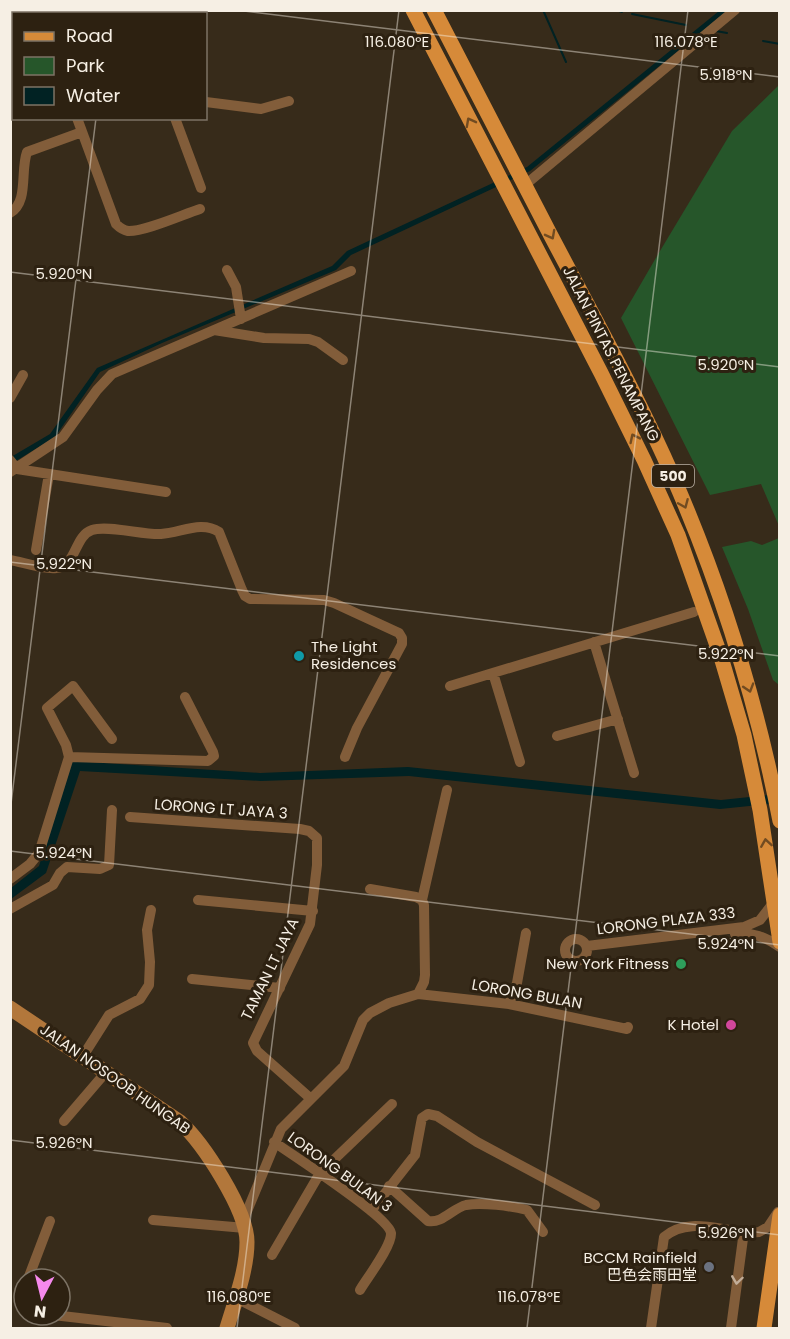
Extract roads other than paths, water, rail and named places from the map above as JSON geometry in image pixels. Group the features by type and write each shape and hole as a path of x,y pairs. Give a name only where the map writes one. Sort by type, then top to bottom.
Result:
{"main road":[{"name":"JALAN PINTAS PENAMPANG","path":"413,10 644,460 678,535 721,657 744,735 760,810 780,942"},
{"name":"JALAN PINTAS PENAMPANG","path":"434,10 636,399 673,477 724,608 750,692 778,815"},
{"name":"JALAN NOSOOB HUNGAB","path":"10,1008 155,1104 190,1131 216,1168 244,1224 246,1253 227,1329"},
{"path":"764,1329 780,1215"}],"street":[{"path":"524,184 735,10"},
{"path":"207,102 261,109 289,101"},
{"path":"78,120 116,224 126,231 138,230 200,208"},
{"path":"176,120 201,188"},
{"path":"10,213 17,209 21,198 27,152 82,132"},
{"path":"227,270 236,287 241,319"},
{"path":"13,466 63,437 103,382 112,374 351,271"},
{"path":"214,330 264,338 309,339 318,342 343,360"},
{"path":"10,398 23,375"},
{"path":"13,466 49,474 166,492"},
{"path":"36,550 49,474"},
{"path":"10,560 55,568 68,562 84,535 97,529 162,534 204,526 212,527 219,532 242,590 250,599 324,600 399,633 402,644 357,728 345,757"},
{"path":"694,612 698,599 696,584"},
{"path":"450,686 694,612 705,619 721,657"},
{"path":"594,642 634,773"},
{"path":"493,673 520,762"},
{"path":"10,879 30,864 39,853 69,758 66,745 47,708 73,686 112,739"},
{"path":"69,758 208,761 213,756 213,752 185,697"},
{"path":"557,735 618,719"},
{"path":"418,994 424,982 425,962 422,900 447,789"},
{"path":"10,909 53,885 60,873 67,867 100,869 110,865 112,810"},
{"name":"LORONG LT JAYA 3","path":"130,818 270,826 309,831"},
{"name":"TAMAN LT JAYA","path":"309,831 318,843 313,911 307,931 254,1037 253,1046 310,1098"},
{"path":"370,889 422,900"},
{"path":"198,900 313,911"},
{"name":"LORONG PLAZA 333","path":"774,902 760,920 744,927 587,948 745,933 767,939 780,947"},
{"path":"83,1056 109,1016 140,999 149,985 150,962 147,930 151,910"},
{"path":"509,1004 517,983 526,933"},
{"path":"192,979 280,988"},
{"name":"LORONG BULAN","path":"244,1224 274,1142 285,1124 344,1066 366,1016 389,1003 418,994 509,1004 622,1030 628,1027"},
{"path":"64,1121 106,1072"},
{"path":"272,1255 320,1173 392,1104"},
{"path":"371,1211 415,1155 422,1118 428,1114 433,1114 477,1142 595,1205"},
{"name":"LORONG BULAN 3","path":"274,1142 371,1211 389,1229 390,1239 360,1290"},
{"path":"389,1186 428,1221 436,1222 459,1207 476,1204 527,1210 543,1232"},
{"path":"651,1329 664,1237 672,1230 687,1225 744,1232 764,1231 780,1210"},
{"path":"153,1220 244,1224"},
{"path":"33,1267 50,1221"},
{"path":"731,1329 744,1232"},
{"path":"236,1298 295,1329"},
{"path":"72,1318 117,1326 167,1329"}],"water":[{"path":"719,11 727,11 530,171 351,255 336,270 162,343 100,372 55,437 11,464 11,457 50,434 97,368 332,266 347,251 527,167"},
{"path":"72,761 260,773 408,767 721,800 779,794 779,803 720,809 409,776 261,781 80,771 46,873 11,899 11,888 39,866"}],"waterway":[{"path":"543,10 566,62"},
{"path":"616,10 622,12"},
{"path":"632,14 686,25"},
{"path":"716,31 727,33"},
{"path":"763,41 780,44"}],"place":[{"name":"The Light Residences","path":"299,656"},
{"name":"New York Fitness","path":"681,964"},
{"name":"K Hotel","path":"731,1025"},
{"name":"BCCM Rainfield 巴色会雨田堂","path":"709,1267"}]}
